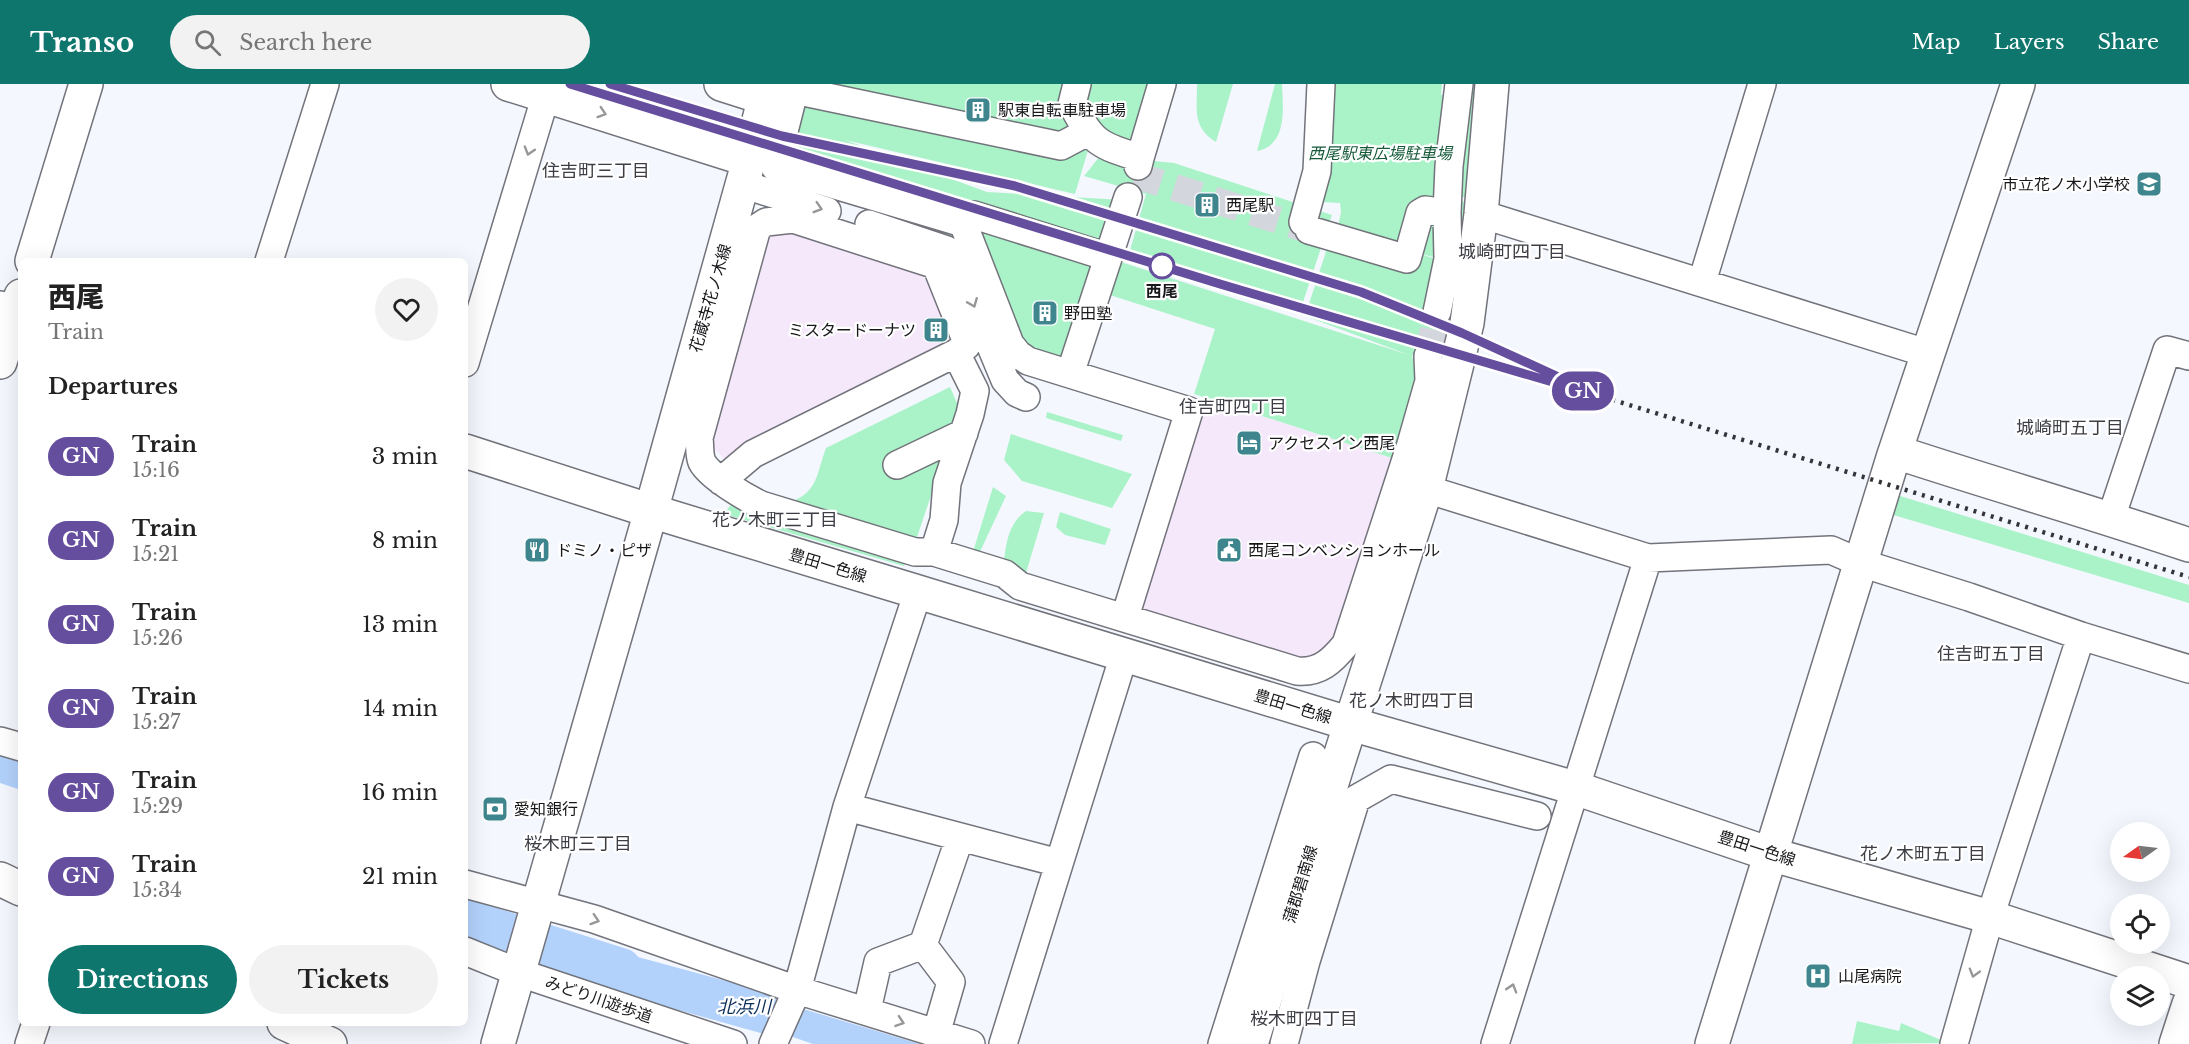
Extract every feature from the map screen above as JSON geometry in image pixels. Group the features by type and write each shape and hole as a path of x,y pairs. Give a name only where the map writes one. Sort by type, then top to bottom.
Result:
{"street":[{"path":"33,258 86,84"},
{"path":"270,258 325,84"},
{"path":"508,84 546,95 947,250 955,260 1005,381 1017,393 1026,397"},
{"path":"721,84 781,89 1061,146 1078,137 1084,128"},
{"path":"1069,91 1084,128 1105,147 1139,162 1162,84"},
{"path":"1321,84 1317,171 1306,226 1446,269"},
{"path":"1437,312 1448,259 1449,166 1459,84"},
{"name":"蒲郡碧南線","path":"1251,1044 1426,489 1467,324 1481,214 1492,84"},
{"path":"1702,282 1762,84"},
{"path":"1712,1044 2010,86"},
{"path":"781,89 775,166 963,223"},
{"name":"花蔵寺花ノ木線","path":"498,1044 746,172 781,89"},
{"path":"468,353 546,95"},
{"path":"1070,375 1128,197"},
{"path":"1408,258 1420,213 1425,210 1447,213"},
{"path":"1481,214 1926,353"},
{"path":"963,223 974,215 1108,257"},
{"path":"721,481 753,454 966,346 966,340 936,265 793,219 766,222 757,228 699,438 702,462 721,481 738,494 761,505 915,552 934,552 1005,574 1020,586 1297,671 1307,672 1319,669 1334,659 1346,644 1429,381 1428,356"},
{"path":"963,223 1010,344 1018,354 1028,361 1188,411 1125,618"},
{"path":"0,362 14,308"},
{"path":"2110,518 2167,350 2189,356"},
{"path":"934,552 944,520 947,483 970,414 975,391 956,353"},
{"path":"897,465 964,433"},
{"name":"豊田一色線","path":"468,452 651,511 1351,724 1575,788 1770,854 1990,917 2189,982"},
{"path":"1896,452 2110,518 2189,545"},
{"path":"1426,489 1648,558 1831,550 1861,563 2081,636 2189,669"},
{"path":"1495,1044 1648,558"},
{"path":"773,1044 797,990 847,807 918,592"},
{"path":"1954,1044 1990,917 2081,636"},
{"path":"1003,1044 1124,655"},
{"path":"0,741 18,746"},
{"path":"1222,1044 1313,756"},
{"path":"1284,1044 1306,961 1356,799 1391,779 1537,816"},
{"path":"847,807 1059,863"},
{"path":"923,945 960,837"},
{"path":"0,879 18,888"},
{"path":"468,885 536,914 594,919 797,990 970,1044"},
{"path":"867,1010 878,962 923,945"},
{"path":"923,945 951,982 936,1034"},
{"name":"みどり川遊歩道","path":"468,952 733,1044"},
{"path":"2176,1044 2189,1004"},
{"path":"29,1044 35,1026"},
{"path":"291,1026 330,1044"}],"shaded area":[{"path":"791,224 929,267 960,342 724,459 705,438 765,231"},
{"path":"1205,398 1395,459 1340,640 1299,661 1140,610"}],"green space":[{"path":"804,84 1156,84 1134,159 1174,163 1332,215 1299,314 1127,261 1146,194 1084,176 1100,156 1089,147 1075,194 845,140 987,192 1139,201 1075,386 1025,369 955,238 759,153"},
{"path":"1197,84 1233,84 1216,142 1199,124"},
{"path":"1275,84 1282,84 1282,124 1274,141 1257,151"},
{"name":"西尾駅東広場駐車場","path":"1327,84 1442,84 1441,95 1446,95 1433,204 1414,210 1466,201 1459,264 1410,251 1462,267 1446,367 1412,355 1420,380 1395,459 1194,394 1215,329 1110,295 1121,262 1409,355 1305,316 1333,230 1337,231 1341,212 1340,203 1322,202"},
{"path":"1462,84 1479,84 1469,197 1444,197"},
{"path":"950,387 960,410 916,540 788,503 798,499 811,488 826,448"},
{"path":"1047,412 1123,435 1121,441 1046,418"},
{"path":"1011,434 1132,474 1112,508 1022,481 1004,460"},
{"path":"993,487 1006,496 978,556 972,555"},
{"path":"1897,495 2189,585 2189,603 1890,514"},
{"path":"735,499 908,552 904,566 724,514"},
{"path":"1026,511 1044,513 1026,573 1003,567 1011,529"},
{"path":"1060,512 1111,529 1105,545 1065,535 1056,527"},
{"path":"1857,1021 1899,1031 1901,1023 1948,1043 1852,1044"}],"water":[{"path":"0,753 18,759 18,789 0,783"},
{"path":"468,902 500,911 490,951 468,942"},
{"name":"北浜川","path":"568,938 781,996 764,1034 564,978"},
{"name":"北浜川","path":"800,1008 920,1044 813,1044 787,1035"}],"waterway":[{"name":"北浜川","path":"468,921 621,969"}],"tunnel":[{"path":"1135,175 1309,230"},
{"path":"1428,356 1437,312"}],"railway":[{"path":"570,84 1174,270 1600,396 2189,577"},
{"path":"610,84 782,136 1015,186 1361,292 1479,340 1554,376"}],"train":[{"name":"GN","path":"570,84 1220,284 1600,396 1479,340 1361,292 1015,186 782,136 610,84"}],"place":[{"name":"駅東自転車駐車場","path":"978,110"},
{"name":"市立花ノ木小学校","path":"2149,184"},
{"name":"西尾駅","path":"1207,205"},
{"name":"西尾","path":"1162,266"},
{"name":"野田塾","path":"1045,313"},
{"name":"ミスタードーナツ","path":"936,330"},
{"name":"アクセスイン西尾","path":"1249,443"},
{"name":"ドミノ・ピザ","path":"537,550"},
{"name":"西尾コンベンションホール","path":"1229,550"},
{"name":"愛知銀行","path":"495,809"},
{"name":"山尾病院","path":"1818,976"}],"district":[{"name":"住吉町三丁目","path":"596,171"},
{"name":"城崎町四丁目","path":"1512,252"},
{"name":"住吉町四丁目","path":"1233,407"},
{"name":"城崎町五丁目","path":"2070,428"},
{"name":"花ノ木町三丁目","path":"775,520"},
{"name":"住吉町五丁目","path":"1991,654"},
{"name":"花ノ木町四丁目","path":"1412,701"},
{"name":"桜木町三丁目","path":"578,844"},
{"name":"花ノ木町五丁目","path":"1923,854"},
{"name":"桜木町四丁目","path":"1304,1019"}]}
